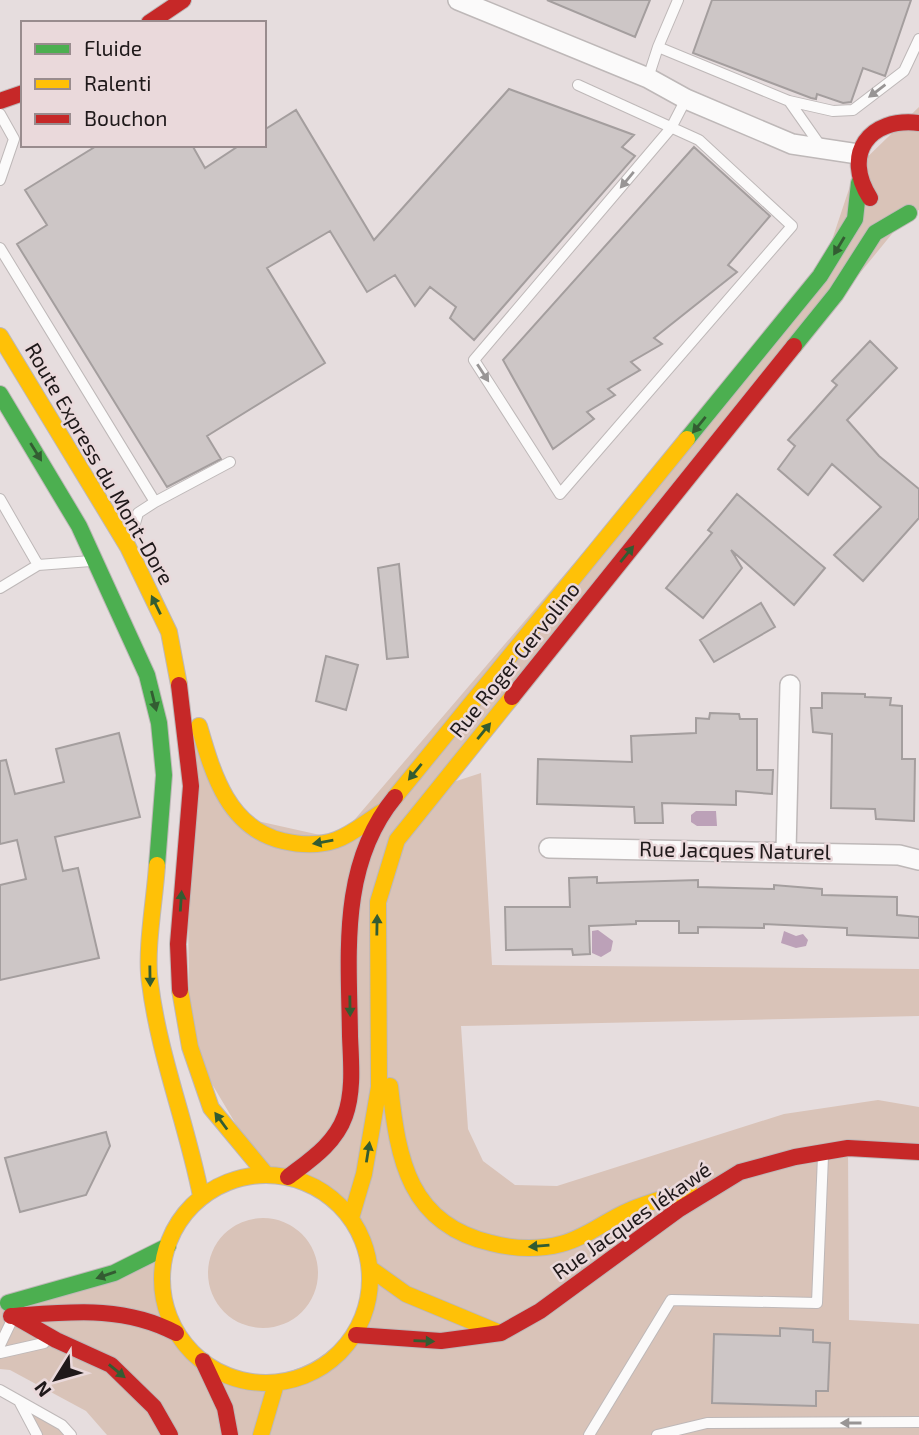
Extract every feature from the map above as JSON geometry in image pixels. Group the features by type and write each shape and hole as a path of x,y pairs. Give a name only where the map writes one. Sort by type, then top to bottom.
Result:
{"main road":[{"path":"152,21 183,0"},
{"path":"0,101 21,94"},
{"path":"858,154 863,142 883,124 916,117"},
{"name":"Rue Roger Gervolino","path":"288,1177 327,1147 345,1116 351,1078 349,926 359,859 383,811 820,276 855,219 859,183 858,154"},
{"path":"859,183 867,196 879,206 893,212 914,211"},
{"name":"Rue Roger Gervolino","path":"351,1218 364,1174 379,1087 378,902 397,840 836,294 876,233 914,211"},
{"name":"Route Express du Mont-Dore","path":"0,337 128,547 169,632 185,721 191,786 178,944 180,1000 190,1047 211,1108 265,1172"},
{"path":"0,394 79,526 147,675 159,723 164,775 149,980 165,1066 193,1156 201,1196"},
{"path":"169,632 217,785 235,816 256,831 279,842 306,845 338,839 383,811"},
{"path":"380,975 395,1136 417,1195 442,1221 478,1241 534,1248 562,1243 629,1211 740,1172"},
{"name":"Rue Jacques Iékawé","path":"356,1335 441,1341 501,1334 540,1311 678,1210 740,1172 823,1152 848,1149 919,1152"},
{"path":"7,1317 99,1311 127,1314 160,1322 176,1333 203,1361 218,1372 252,1383 276,1384 297,1380 322,1369 356,1335 368,1305 371,1269 366,1247 351,1218 324,1191 288,1177 265,1172 236,1179 201,1196 180,1222 168,1246 161,1278 167,1314 176,1333"},
{"path":"0,1305 114,1273 168,1246"},
{"path":"371,1269 406,1294 501,1334"},
{"path":"7,1317 107,1362 125,1376 153,1407 170,1435"},
{"path":"203,1361 225,1408 230,1435"},
{"path":"261,1435 276,1384"}],"street":[{"path":"458,0 648,78 685,99 792,144 858,154"},
{"path":"786,851 790,685"},
{"name":"Rue Jacques Naturel","path":"549,848 786,851 899,855 919,860"}],"lane":[{"path":"648,78 678,0"},
{"path":"658,47 789,101 834,111 853,110 904,71 919,39"},
{"path":"578,85 671,128 699,141 792,226 560,494 474,360 671,128 685,99"},
{"path":"789,101 823,149"},
{"path":"0,114 14,139 0,180"},
{"path":"0,248 155,502"},
{"path":"128,547 138,513 229,461"},
{"path":"0,499 38,565"},
{"path":"0,588 38,565 95,561"},
{"path":"589,1435 671,1300 817,1303 823,1152"},
{"path":"0,1345 7,1317"},
{"path":"0,1353 56,1340"},
{"path":"0,1390 62,1425 71,1435"},
{"path":"19,1400 37,1435"},
{"path":"657,1435 707,1423 919,1422"}],"shaded area":[{"path":"919,107 919,210 909,213 441,786 481,773 492,965 919,969 919,1016 461,1026 468,1129 483,1161 515,1185 557,1186 784,1114 878,1100 919,1107 919,1152 848,1149 849,1320 919,1324 919,1435 107,1435 86,1411 10,1370 0,1369 0,1305 164,1256 163,1286 169,1314 181,1340 202,1361 252,1376 298,1368 336,1344 361,1309 371,1269 360,1229 326,1195 265,1173 190,1047 185,721 235,816 338,839 820,276 856,168"},
{"path":"696,811 716,811 717,826 697,826 691,822 691,815"},
{"path":"598,930 613,941 611,951 601,957 592,953 592,931"},
{"path":"784,931 796,936 803,934 808,940 806,946 796,948 781,943"},
{"path":"263,1218 284,1222 302,1234 314,1252 318,1273 314,1294 302,1312 284,1324 263,1328 242,1324 224,1312 212,1294 208,1273 212,1252 224,1234 242,1222"},
{"path":"19,1400 71,1435 37,1435"}],"building":[{"path":"547,0 650,0 635,37"},
{"path":"712,0 911,0 885,76 863,68 851,102 843,103 817,94 816,99 811,98 693,53"},
{"path":"509,89 634,135 622,147 635,156 474,340 450,318 456,307 430,287 415,306 395,275 367,292 330,231 267,268 325,363 207,436 221,459 167,487 17,244 47,225 25,190 95,147 193,147 205,168 237,147 266,147 266,129 296,110 374,240"},
{"path":"694,147 770,216 728,265 737,272 654,338 662,344 631,362 640,370 608,389 615,395 587,412 594,419 553,449 503,360"},
{"path":"870,341 897,368 847,420 879,456 919,489 919,518 863,581 834,555 881,507 832,464 808,495 778,469 795,446 788,440 837,385 832,381"},
{"path":"737,494 825,568 794,605 731,550 742,568 703,618 666,588 712,533 708,530"},
{"path":"399,564 408,657 387,659 378,568"},
{"path":"761,603 775,627 714,662 700,640"},
{"path":"326,656 358,665 346,710 316,701"},
{"path":"822,693 865,694 865,697 891,698 890,705 902,706 902,759 915,759 914,821 876,819 875,809 831,808 832,734 813,732 811,708 822,708"},
{"path":"710,713 739,714 740,719 757,719 757,770 773,770 772,794 736,791 736,805 662,803 663,823 635,823 634,807 537,804 538,759 632,762 631,736 696,733 696,718 709,719"},
{"path":"119,733 140,817 55,837 63,871 78,868 99,958 0,980 0,885 26,879 17,840 0,844 0,761 6,760 15,794 64,782 56,749"},
{"path":"597,877 597,883 698,880 698,887 774,889 774,885 822,889 822,895 897,897 897,915 919,917 919,938 847,935 847,928 764,924 764,928 698,927 698,933 679,933 679,921 636,921 636,924 589,926 590,954 573,955 572,949 506,950 505,907 570,907 569,878"},
{"path":"106,1132 110,1146 86,1195 20,1212 5,1158"},
{"path":"780,1328 813,1330 813,1342 830,1343 828,1391 816,1391 816,1406 712,1403 714,1334 780,1336"}],"traffic: fast":[{"path":"687,439 820,276 855,219 859,183"},
{"path":"794,346 836,294 875,233 909,213"},
{"path":"0,394 79,526 147,675 159,723 164,775 157,865"},
{"path":"8,1303 114,1273 168,1246"}],"traffic: slow":[{"path":"0,336 128,547 169,632 179,685"},
{"path":"395,797 687,439"},
{"path":"351,1218 364,1174 379,1087 378,902 397,840 512,697"},
{"path":"199,726 210,762 226,797 236,812 264,834 296,843 323,843 348,834 382,812"},
{"path":"157,865 149,941 150,983 166,1063 201,1196"},
{"path":"180,990 190,1047 211,1108 265,1173"},
{"path":"390,1086 398,1139 413,1185 425,1204 442,1221 463,1234 508,1247 552,1246 578,1238 636,1208 689,1190"},
{"path":"266,1175 306,1183 324,1192 340,1205 353,1221 362,1239 370,1279 362,1319 353,1337 340,1353 324,1366 306,1375 266,1383 226,1375 208,1366 192,1353 179,1337 170,1319 162,1279 170,1239 179,1221 192,1205 208,1192 226,1183 266,1175"},
{"path":"371,1269 406,1294 500,1333"},
{"path":"261,1435 276,1384"}],"traffic: jam":[{"path":"152,21 183,0"},
{"path":"0,101 21,94"},
{"path":"870,198 862,182 859,167 860,153 865,142 874,132 886,126 919,123"},
{"path":"512,697 794,346"},
{"path":"179,685 191,786 178,944 180,990"},
{"path":"288,1177 313,1158 335,1135 348,1106 351,1076 351,911 364,852 377,823 395,797"},
{"path":"356,1335 441,1341 501,1333 540,1311 678,1210 740,1172 795,1157 848,1148 919,1152"},
{"path":"11,1316 75,1312 116,1314 156,1324 176,1333"},
{"path":"14,1316 56,1340 111,1365 154,1407 170,1435"},
{"path":"203,1361 225,1408 230,1435"}]}
